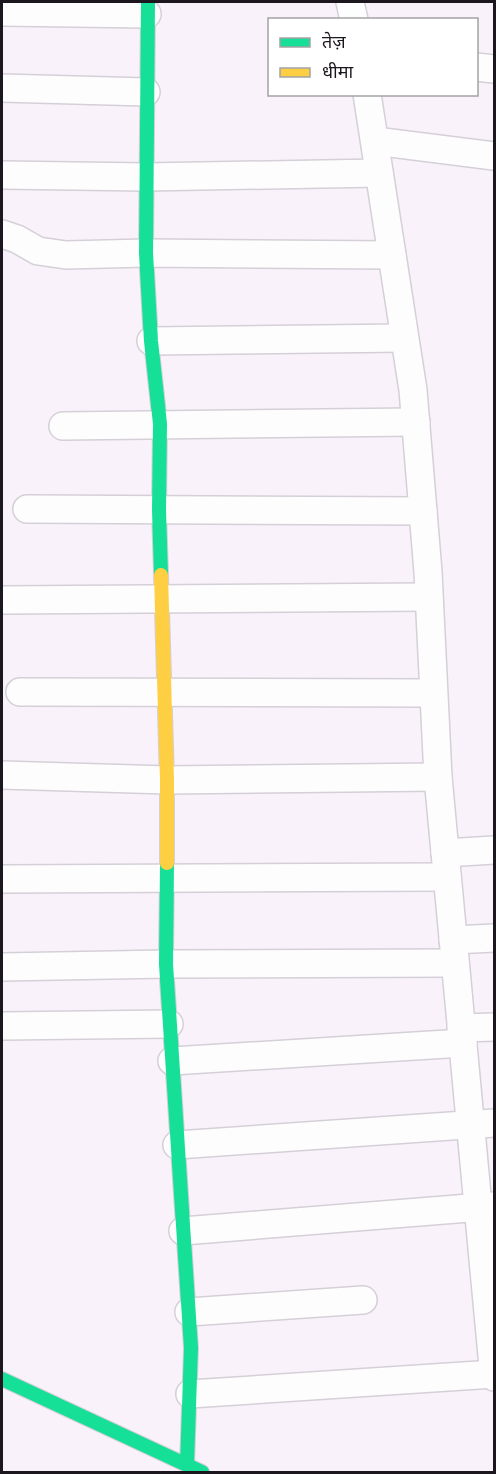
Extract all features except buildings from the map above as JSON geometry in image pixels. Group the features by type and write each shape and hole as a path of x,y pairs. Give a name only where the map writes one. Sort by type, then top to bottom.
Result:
{"street":[{"path":"350,2 354,18"},
{"path":"2,12 147,8 146,253 151,341 160,424 159,510 168,780 165,877 166,964 191,1348 187,1465"},
{"path":"478,67 495,69"},
{"path":"2,88 146,92"},
{"path":"190,1394 494,1376 482,1124 462,1036 454,952 438,777 429,597 413,390 367,96"},
{"path":"375,141 495,156"},
{"path":"2,175 146,177 379,173"},
{"path":"2,234 17,239 38,251 66,255 146,253 392,255"},
{"path":"151,341 404,338"},
{"path":"63,426 416,422"},
{"path":"27,509 423,511"},
{"path":"4,600 429,597"},
{"path":"20,692 433,693"},
{"path":"2,776 168,780 438,777"},
{"path":"2,879 165,877 446,865 495,850"},
{"path":"2,968 166,964 454,952 495,938"},
{"path":"2,1026 169,1024"},
{"path":"172,1061 462,1036 495,1027"},
{"path":"177,1145 482,1124"},
{"path":"183,1231 486,1207"},
{"path":"189,1312 363,1300"},
{"path":"2,1379 202,1473"}],"traffic: fast":[{"path":"148,2 146,253 151,341 160,424 161,575"},
{"path":"167,863 166,964 191,1348 187,1465"},
{"path":"2,1379 202,1472"}],"traffic: slow":[{"path":"161,575 167,863"}]}
